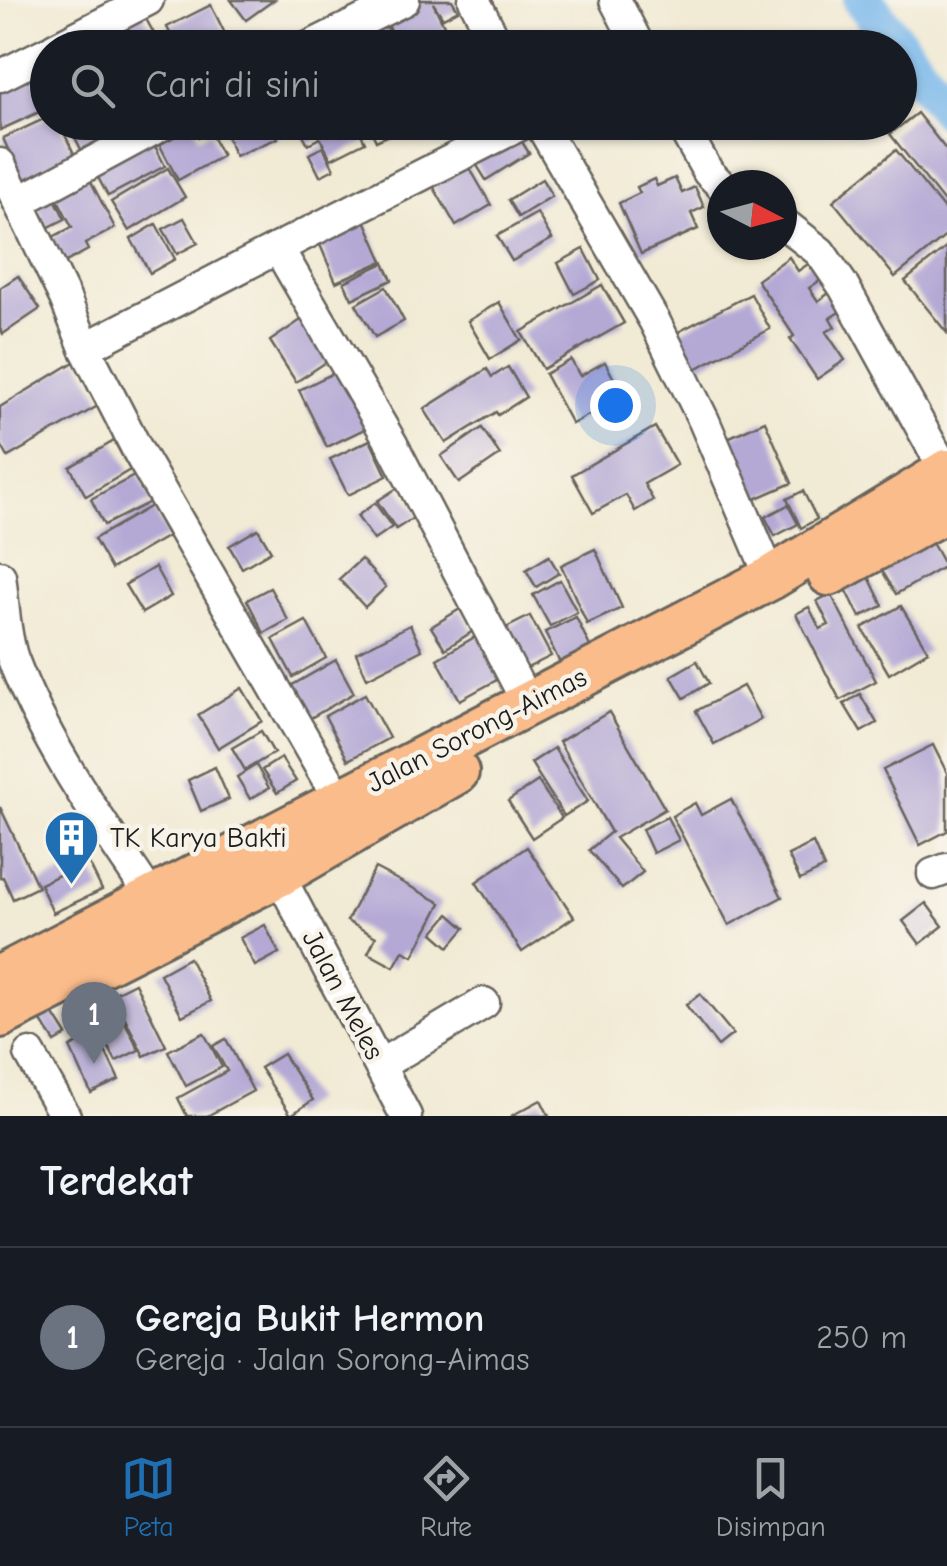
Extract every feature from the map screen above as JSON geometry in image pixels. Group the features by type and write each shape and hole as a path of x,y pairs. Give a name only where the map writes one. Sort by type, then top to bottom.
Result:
{"highway":[{"name":"Jalan Sorong-Aimas","path":"0,977 771,578 947,472"},
{"name":"Jalan Sorong-Aimas","path":"0,1016 279,875 430,786 947,510"}],"street":[{"path":"90,30 148,0"},
{"path":"343,30 404,0"},
{"path":"474,0 490,30"},
{"path":"616,0 631,30"},
{"path":"0,76 30,61"},
{"path":"19,202 133,140"},
{"path":"84,348 491,140"},
{"path":"549,140 655,322 704,422 771,578"},
{"path":"690,140 707,170"},
{"path":"0,164 84,348 177,521 340,800"},
{"path":"797,234 820,252 844,287 947,472"},
{"path":"278,248 392,444 528,704"},
{"path":"0,576 11,655 35,707 86,799 151,897"},
{"name":"Jalan Meles","path":"279,875 406,1116"},
{"path":"380,1065 484,1004"},
{"path":"30,1054 64,1116"}],"building":[{"path":"231,0 274,0 246,20"},
{"path":"417,0 452,0 458,10 443,18 433,3 446,30 391,30 384,17"},
{"path":"211,5 223,30 168,30 167,27"},
{"path":"141,10 152,30 105,30"},
{"path":"383,19 388,30 362,30"},
{"path":"28,62 30,67 30,116 0,130 0,75"},
{"path":"917,113 947,151 947,206 895,140 917,140"},
{"path":"30,125 30,140 67,140 75,156 22,181 3,138"},
{"path":"76,140 106,140 83,153"},
{"path":"147,140 152,140 165,166 108,196 93,168"},
{"path":"157,140 214,140 222,156 178,180"},
{"path":"228,140 273,140 235,156"},
{"path":"321,140 364,140 365,142 331,159"},
{"path":"496,140 521,140 529,153 486,180 471,156"},
{"path":"323,147 334,169 320,176 309,154"},
{"path":"896,150 947,213 947,235 895,277 833,201"},
{"path":"468,165 491,205 456,226 433,186"},
{"path":"168,168 185,197 129,231 111,202"},
{"path":"88,176 115,228 85,244 88,250 62,264 49,239 72,227 55,194"},
{"path":"675,178 682,193 695,187 704,207 691,213 698,229 641,254 619,203 640,193 637,187 654,179 657,186"},
{"path":"542,179 552,196 518,217 508,200"},
{"path":"51,191 65,219 47,228 34,199"},
{"path":"537,213 552,239 512,261 497,236"},
{"path":"184,218 198,243 177,254 163,229"},
{"path":"365,220 383,261 336,282 318,240"},
{"path":"156,224 175,259 150,273 131,239"},
{"path":"947,247 947,333 905,281"},
{"path":"584,249 600,280 574,294 558,263"},
{"path":"817,258 828,275 809,288 818,301 832,291 844,309 830,318 835,327 826,332 845,360 817,379 757,280 785,260 791,260 798,271"},
{"path":"384,263 392,280 352,299 344,282"},
{"path":"18,276 40,309 3,334 0,288"},
{"path":"602,285 624,323 543,369 521,332"},
{"path":"386,287 404,321 375,337 356,304"},
{"path":"751,294 770,329 684,375 665,339"},
{"path":"499,302 521,340 490,359 468,321"},
{"path":"307,316 334,357 296,382 270,341"},
{"path":"79,359 103,403 8,457 0,443 0,407"},
{"path":"571,360 580,376 605,362 623,396 572,424 545,374"},
{"path":"346,367 373,425 327,447 299,390"},
{"path":"508,367 526,397 446,443 424,409 487,369 492,377"},
{"path":"765,421 792,483 748,502 721,441"},
{"path":"655,427 677,465 644,484 653,500 635,511 626,495 593,513 572,475"},
{"path":"482,428 500,455 459,483 441,456"},
{"path":"370,440 387,476 348,495 330,459"},
{"path":"114,441 130,470 86,496 70,467"},
{"path":"138,474 152,501 104,525 91,499"},
{"path":"399,487 418,515 396,529 377,501"},
{"path":"803,491 817,519 801,528 787,499"},
{"path":"375,503 392,527 374,540 357,516"},
{"path":"788,505 798,524 775,536 765,517"},
{"path":"151,506 168,536 111,569 94,539"},
{"path":"258,529 271,551 242,568 229,546"},
{"path":"931,541 945,566 896,594 881,569"},
{"path":"595,549 622,608 587,624 561,565"},
{"path":"549,556 559,573 536,587 526,570"},
{"path":"361,559 386,587 365,607 339,579"},
{"path":"155,567 171,596 142,613 125,585"},
{"path":"868,575 883,606 860,617 845,587"},
{"path":"560,580 577,612 550,626 533,595"},
{"path":"270,588 288,620 264,633 247,600"},
{"path":"831,594 876,681 840,700 796,614 809,607 820,629 829,625 817,601"},
{"path":"901,606 928,651 889,674 862,628"},
{"path":"460,609 473,631 445,649 431,627"},
{"path":"530,616 551,656 525,669 504,629"},
{"path":"576,617 593,653 562,667 545,632"},
{"path":"306,621 326,658 293,677 273,639"},
{"path":"410,625 422,650 367,678 356,653"},
{"path":"480,634 504,676 460,700 437,659"},
{"path":"336,660 354,693 307,720 289,687"},
{"path":"697,661 709,683 684,698 671,676"},
{"path":"743,686 761,719 714,744 696,711"},
{"path":"242,688 262,721 218,748 198,715"},
{"path":"365,694 389,738 348,760 325,716"},
{"path":"860,694 877,723 861,732 844,704"},
{"path":"609,712 665,809 615,838 643,872 622,889 589,850 611,832 559,742"},
{"path":"261,731 274,753 245,770 232,748"},
{"path":"933,745 947,773 947,831 920,845 883,770"},
{"path":"554,748 588,801 564,816 531,763"},
{"path":"281,758 296,781 277,793 262,770"},
{"path":"256,765 269,788 250,799 237,777"},
{"path":"215,767 229,799 201,811 188,780"},
{"path":"538,781 562,818 532,838 508,801"},
{"path":"731,799 782,897 729,925 672,816 695,803 701,815"},
{"path":"0,807 38,887 13,899 3,877 0,878"},
{"path":"667,817 679,840 653,853 642,829"},
{"path":"813,843 824,868 800,880 788,855"},
{"path":"527,847 574,917 522,952 476,882"},
{"name":"TK Karya Bakti","path":"88,861 102,890 53,913 40,884"},
{"path":"375,868 441,903 413,956 403,951 394,967 368,953 376,937 347,921"},
{"path":"926,903 943,926 920,944 903,921"},
{"path":"449,914 465,928 449,947 433,933"},
{"path":"265,925 279,953 255,966 240,938"},
{"path":"189,958 211,1001 182,1016 160,974"},
{"path":"135,983 166,1046 144,1056 113,994"},
{"path":"700,994 733,1034 718,1046 686,1005"},
{"path":"113,998 139,1050 116,1061 89,1010"},
{"path":"51,1010 67,1035 55,1042 39,1018"},
{"path":"204,1033 222,1067 186,1086 168,1051"},
{"path":"97,1034 119,1080 91,1093 70,1047"},
{"path":"226,1039 253,1091 207,1116 187,1116 178,1098 227,1071 213,1046"},
{"path":"283,1054 313,1100 291,1115 260,1068"},
{"path":"541,1100 549,1116 511,1116"}],"waterway":[{"path":"863,0 886,30"},
{"path":"917,69 947,108"}],"place":[{"name":"TK Karya Bakti","path":"71,887"},
{"name":"Gereja Bukit Hermon","path":"94,1064"}]}
